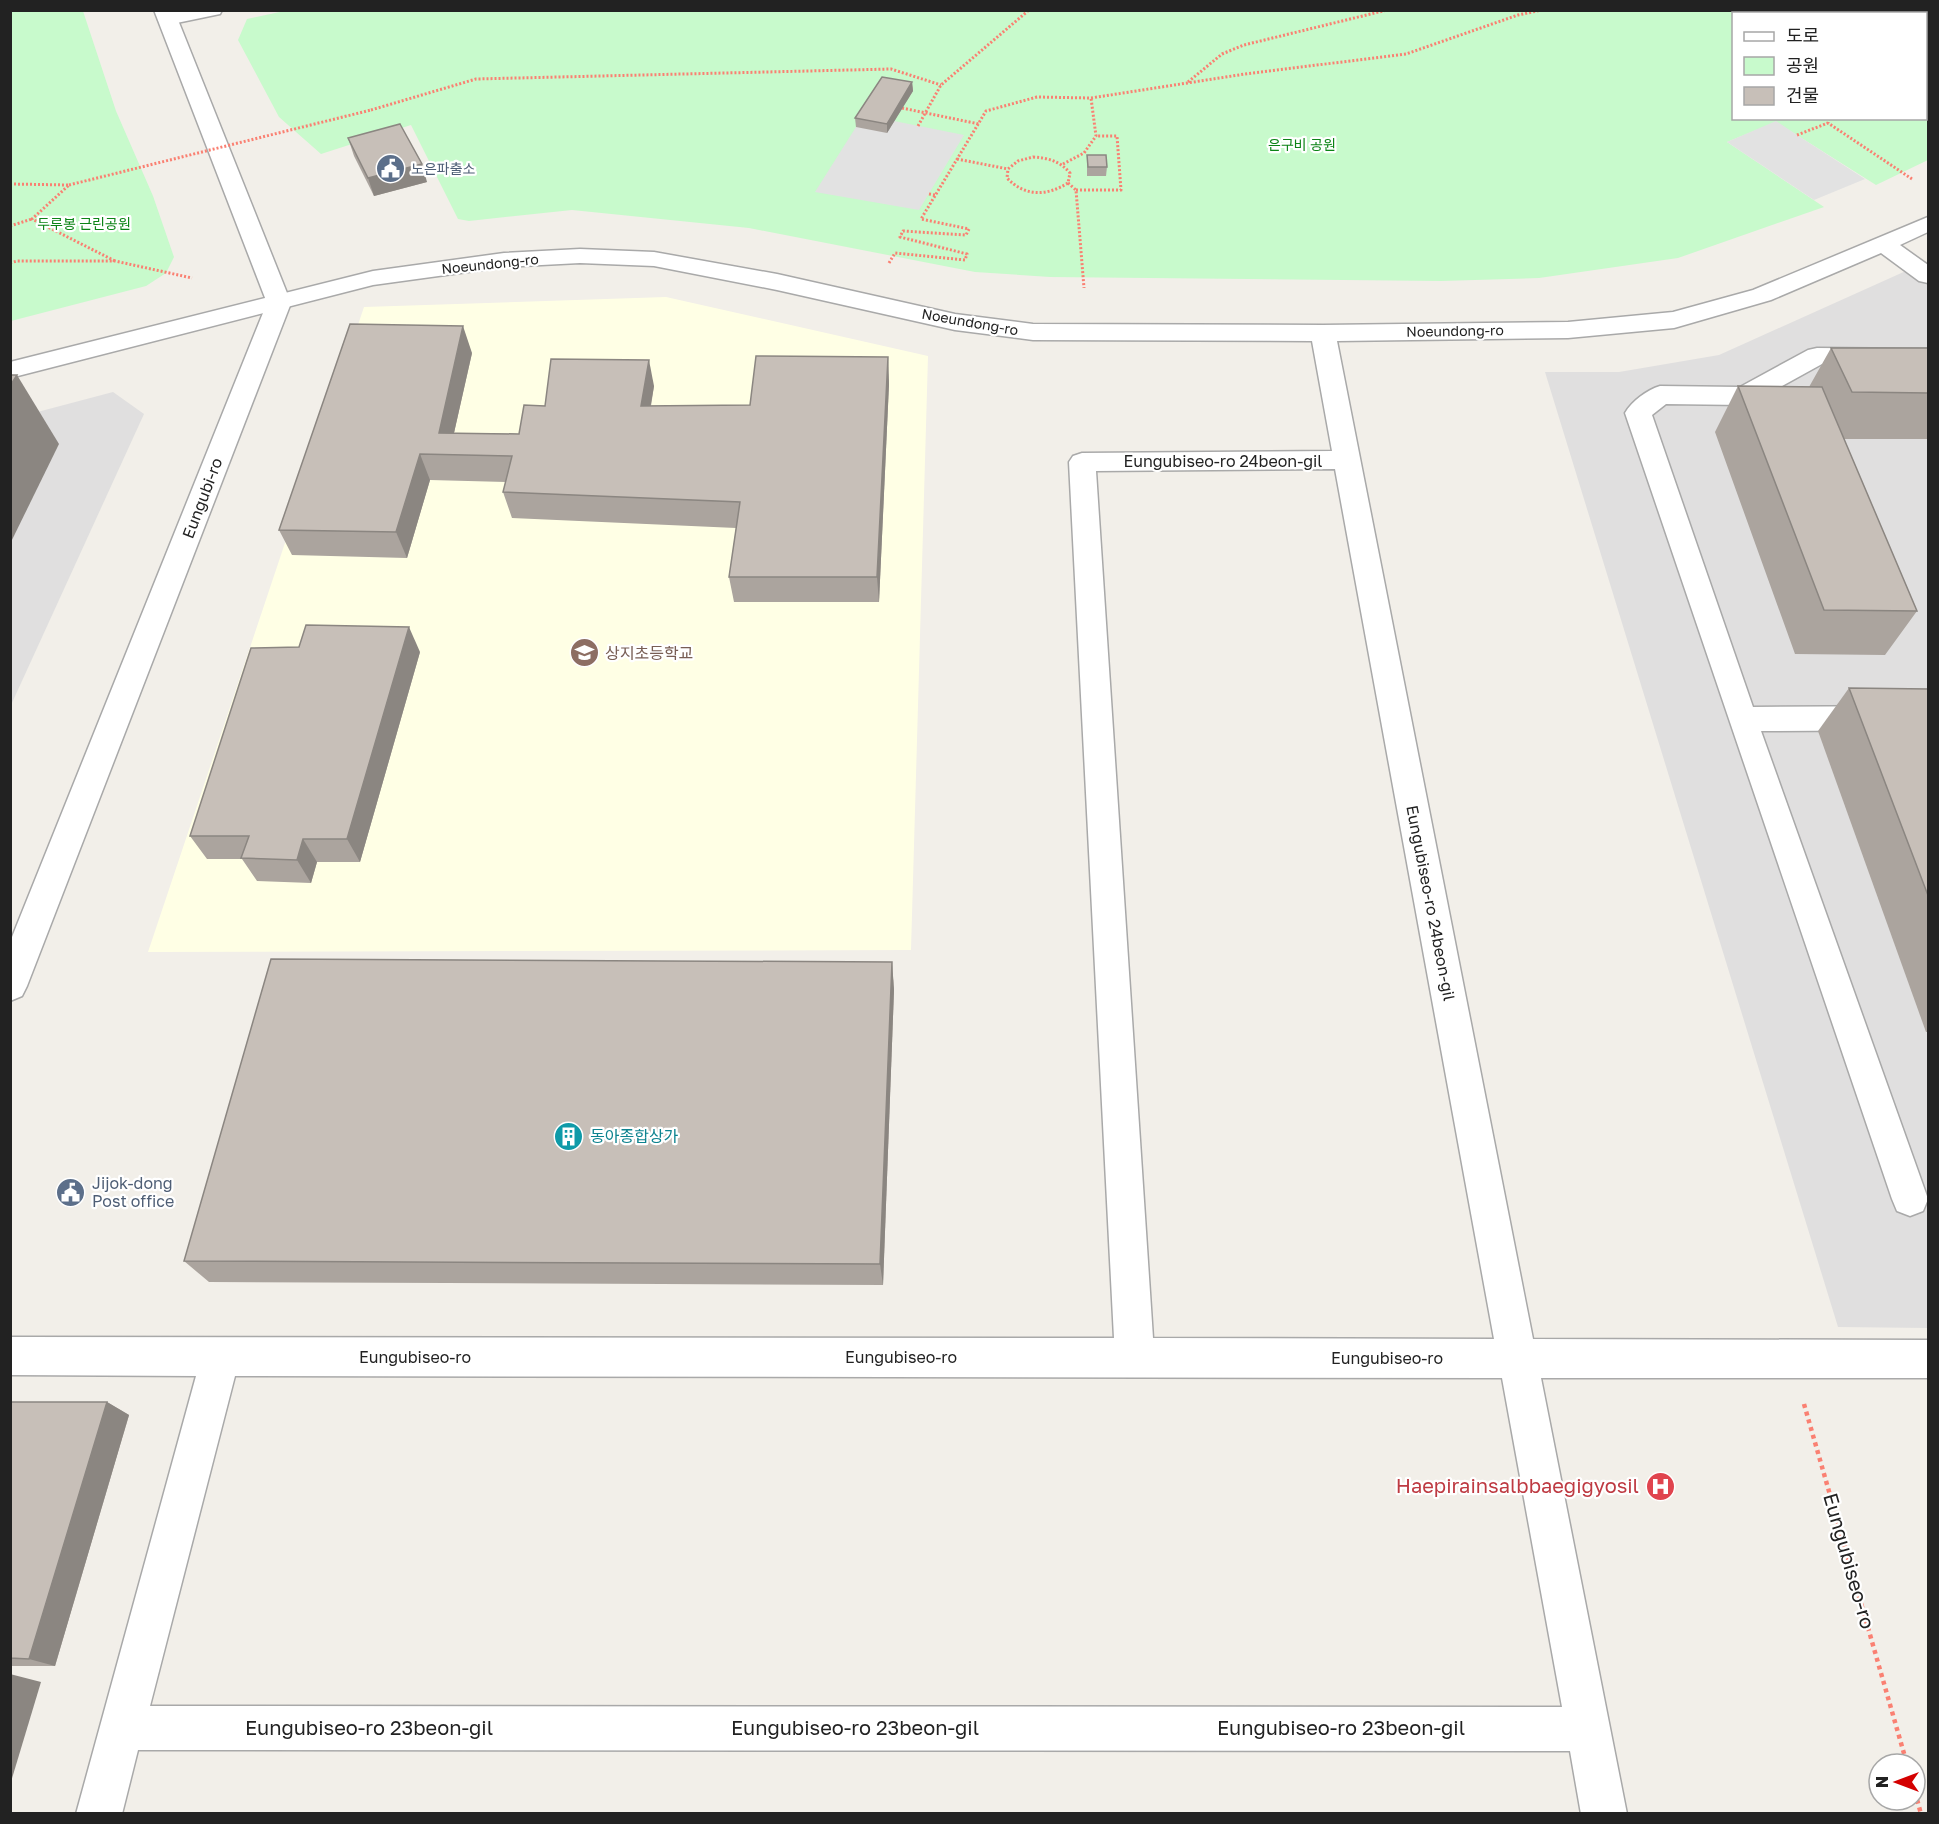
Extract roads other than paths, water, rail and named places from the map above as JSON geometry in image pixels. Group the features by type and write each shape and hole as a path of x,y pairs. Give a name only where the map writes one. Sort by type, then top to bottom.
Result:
{"street":[{"path":"166,15 279,303"},
{"name":"Noeundong-ro","path":"10,370 374,278 504,260 580,256 654,259 777,282 955,322 1033,332 1323,333 1568,330 1674,320 1762,295 1929,224"},
{"path":"1884,244 1929,276"},
{"name":"Eungubi-ro","path":"10,986 21,934 279,303"},
{"path":"1323,333 1348,460"},
{"path":"1910,1199 1638,413 1660,395 1744,396 1817,356 1929,357"},
{"name":"Eungubiseo-ro 24beon-gil","path":"1135,1358 1082,462 1348,460 1517,1358"},
{"path":"1742,719 1929,718"},
{"name":"Eungubiseo-ro","path":"10,1356 1929,1359"},
{"path":"99,1814 220,1356"},
{"path":"1517,1358 1604,1814"},
{"name":"Eungubiseo-ro 23beon-gil","path":"122,1728 1588,1729"}],"lane":[{"path":"166,15 213,10"}],"place":[{"name":"노은파출소","path":"390,169"},
{"name":"상지초등학교","path":"584,653"},
{"name":"동아종합상가","path":"569,1136"},
{"name":"Jijok-dong Post office","path":"71,1192"},
{"name":"Haepirainsalbbaegigyosil","path":"1660,1486"}],"park label":[{"name":"은구비 공원","path":"1302,145"},
{"name":"두루봉 근린공원","path":"84,224"}]}
